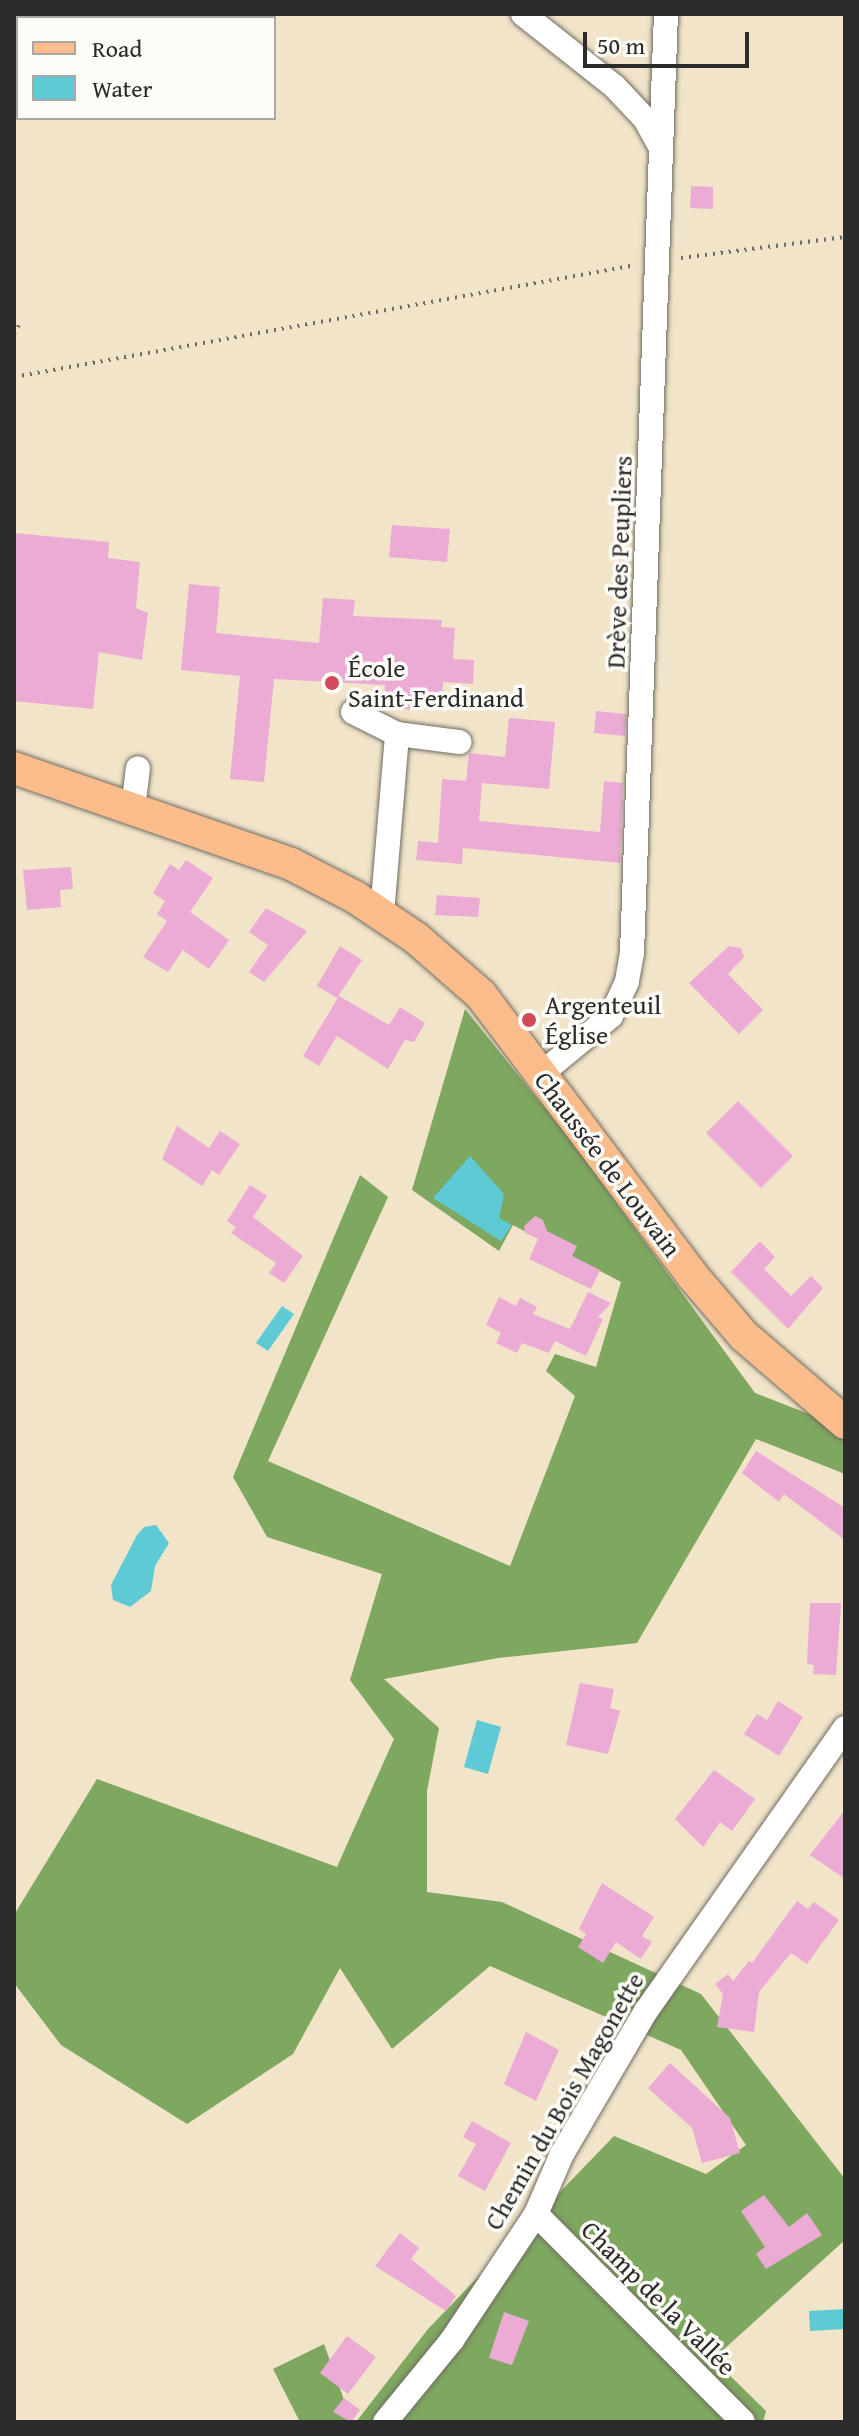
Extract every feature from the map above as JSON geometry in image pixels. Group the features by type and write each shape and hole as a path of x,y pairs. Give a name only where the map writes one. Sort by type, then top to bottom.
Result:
{"main road":[{"name":"Chaussée de Louvain","path":"14,768 291,864 382,914 481,995 735,1326 845,1423"}],"street":[{"path":"523,14 615,87 645,119 662,150"},
{"name":"Drève des Peupliers","path":"541,1074 603,1025 630,970 666,14"},
{"path":"353,712 397,734 459,742"},
{"path":"382,914 397,734"},
{"path":"133,808 138,768"},
{"name":"Chemin du Bois Magonette","path":"385,2422 452,2340 536,2214 562,2154 654,1998 845,1728"},
{"name":"Champ de la Vallée","path":"536,2214 743,2422"}],"path":[{"path":"14,377 657,261 845,237"},
{"path":"14,334 20,323"}],"green space":[{"path":"465,1009 568,1137 755,1393 845,1428 845,1474 756,1439 637,1643 498,1658 384,1679 439,1728 427,1791 427,1892 502,1902 701,1994 845,2179 845,2240 713,2359 766,2411 763,2422 356,2422 428,2329 614,2136 706,2174 746,2145 681,2050 490,1966 392,2049 340,1968 293,2054 187,2124 61,2045 14,1983 14,1915 97,1779 337,1867 394,1739 350,1680 382,1574 267,1537 233,1477 360,1175 388,1197 268,1461 510,1566 575,1396 546,1371 555,1354 596,1367 621,1282 513,1225 499,1251 412,1190"},
{"path":"324,2344 352,2422 300,2422 273,2369"}],"water":[{"path":"470,1156 504,1194 499,1218 512,1225 501,1241 433,1198"},
{"path":"282,1306 294,1314 268,1351 256,1343"},
{"path":"156,1525 169,1543 155,1566 151,1591 130,1607 113,1600 111,1585 137,1535 144,1527"},
{"path":"477,1720 501,1727 488,1774 464,1767"},
{"path":"845,2309 845,2329 810,2331 809,2311"}],"building":[{"path":"691,186 713,187 713,209 690,208"},
{"path":"392,525 450,529 447,562 389,557"},
{"path":"14,533 109,542 108,558 140,562 136,608 148,613 142,660 99,652 93,709 14,701"},
{"name":"École Saint-Ferdinand","path":"189,584 220,587 216,633 319,643 323,598 355,600 353,616 442,620 441,627 455,628 453,659 474,660 473,684 443,682 442,701 423,701 422,711 402,709 403,700 384,697 385,685 274,679 264,782 230,779 240,676 181,670"},
{"path":"596,711 626,714 625,736 594,733"},
{"path":"509,718 555,722 549,789 482,783 479,821 600,832 604,781 623,783 620,863 463,848 462,864 416,860 418,841 438,843 442,779 466,781 469,753 505,757"},
{"path":"186,860 213,878 190,912 229,940 209,969 183,950 168,972 143,957 167,921 157,914 165,901 153,893 170,864 179,870"},
{"path":"71,867 73,889 60,890 61,907 27,910 23,870"},
{"path":"437,895 480,898 478,917 435,915"},
{"path":"266,908 307,931 264,982 249,972 268,945 249,932"},
{"path":"340,946 362,960 337,998 317,986"},
{"path":"729,946 741,948 744,957 728,974 763,1010 739,1034 689,983"},
{"path":"339,996 389,1025 400,1007 425,1023 414,1042 405,1040 388,1069 337,1036 319,1066 303,1056"},
{"path":"738,1101 793,1156 761,1188 706,1133"},
{"path":"177,1126 209,1148 220,1131 240,1144 219,1175 212,1170 202,1186 162,1159"},
{"path":"250,1185 267,1196 253,1217 303,1256 284,1283 269,1273 276,1263 231,1233 236,1227 227,1221"},
{"path":"535,1216 543,1220 547,1231 577,1246 572,1256 600,1270 591,1289 529,1259 538,1239 525,1233 524,1226"},
{"path":"760,1241 775,1257 764,1269 791,1296 811,1276 823,1288 788,1329 731,1272"},
{"path":"588,1292 611,1303 598,1317 603,1319 586,1356 555,1341 549,1353 522,1343 517,1353 496,1343 501,1333 486,1325 499,1297 516,1306 520,1298 537,1307 533,1314 570,1329"},
{"path":"756,1451 845,1508 845,1540 784,1494 779,1502 742,1473"},
{"path":"810,1603 841,1603 836,1675 813,1674 814,1665 807,1664"},
{"path":"580,1683 614,1689 610,1708 620,1711 608,1754 566,1745"},
{"path":"778,1701 803,1717 779,1756 744,1734 757,1714 767,1720"},
{"path":"714,1770 755,1799 732,1831 720,1822 703,1847 675,1819"},
{"path":"845,1810 845,1879 810,1855"},
{"path":"602,1883 654,1917 642,1936 652,1942 641,1959 616,1942 603,1963 578,1947 586,1934 579,1929"},
{"path":"797,1901 808,1909 814,1902 839,1920 807,1964 791,1953 759,1992 754,2032 717,2027 723,1994 715,1984 728,1974 733,1981 749,1961 752,1963"},
{"path":"526,2032 559,2050 536,2101 504,2084"},
{"path":"670,2063 730,2118 740,2153 702,2163 692,2128 648,2088"},
{"path":"472,2121 511,2143 485,2191 458,2176 476,2144 463,2137"},
{"path":"764,2195 789,2227 807,2213 822,2235 766,2269 756,2254 765,2247 741,2211"},
{"path":"400,2233 419,2248 411,2259 456,2296 446,2311 375,2266"},
{"path":"504,2312 529,2321 512,2365 489,2358"},
{"path":"347,2336 376,2357 348,2394 320,2373"},
{"path":"344,2398 360,2410 351,2422 333,2412"}],"place":[{"name":"École Saint-Ferdinand","path":"332,683"},
{"name":"Argenteuil Église","path":"529,1020"}]}
